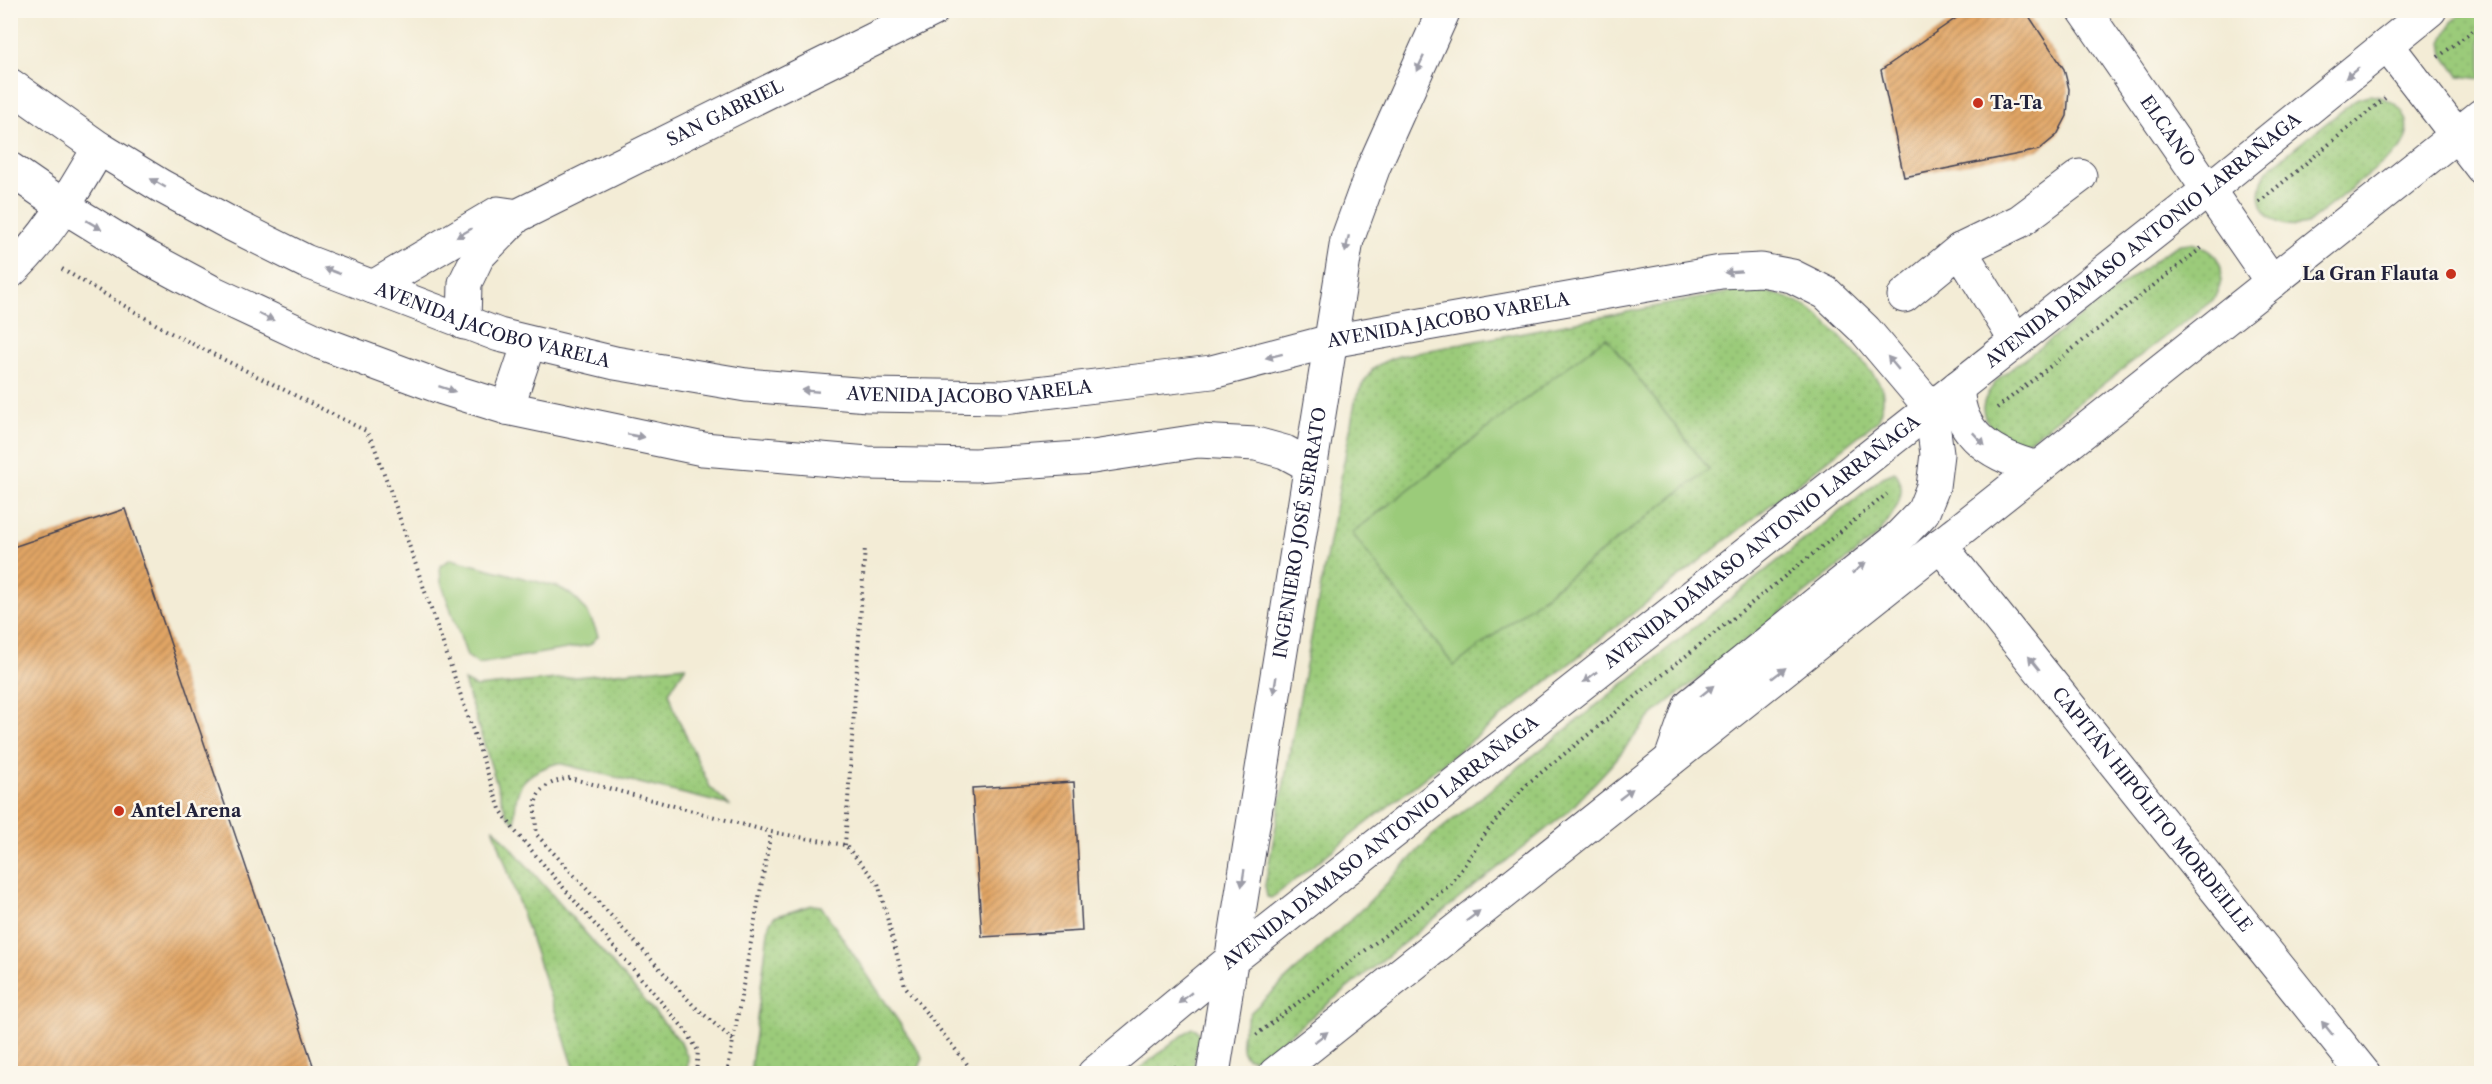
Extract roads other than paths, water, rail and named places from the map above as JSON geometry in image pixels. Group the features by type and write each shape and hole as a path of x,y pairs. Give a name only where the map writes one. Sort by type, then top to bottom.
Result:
{"street":[{"name":"SAN GABRIEL","path":"465,323 465,283 478,256 517,216 933,10"},
{"name":"INGENIERO JOSÉ SERRATO","path":"1213,1074 1347,240 1374,166 1444,10"},
{"name":"ELCANO","path":"2084,10 2272,282"},
{"name":"AVENIDA DÁMASO ANTONIO LARRAÑAGA","path":"1094,1074 1230,961 2208,190 2430,10"},
{"path":"2387,45 2481,168"},
{"name":"AVENIDA JACOBO VARELA","path":"10,85 99,148 233,225 306,261 465,323 529,343 615,363 746,385 928,398 1004,398 1212,372 1331,341 1721,272 1761,270 1792,276 1826,293 1865,330 1931,408"},
{"path":"1275,1074 2481,115"},
{"path":"10,272 33,248 64,207 99,148"},
{"path":"10,169 64,207 143,255 212,292 319,342 443,388 507,408 703,449 868,463 1000,463 1093,457 1198,441 1256,444 1285,452 1311,466"},
{"path":"1904,296 1960,250 2020,221 2080,176"},
{"name":"SAN GABRIEL","path":"373,287 498,213 517,216"},
{"path":"1960,250 2016,341"},
{"path":"507,408 529,343"},
{"path":"1958,387 1958,402 1964,418 1970,429 1989,450 2010,460 2038,468"},
{"path":"1671,759 1690,705 1898,538 1923,512 1933,487 1937,454 1931,408"},
{"name":"CAPITÁN HIPÓLITO MORDEILLE","path":"1940,545 2364,1074"}],"place":[{"name":"Ta-Ta","path":"1978,103"},
{"name":"La Gran Flauta","path":"2451,274"},
{"name":"Antel Arena","path":"119,811"}]}
